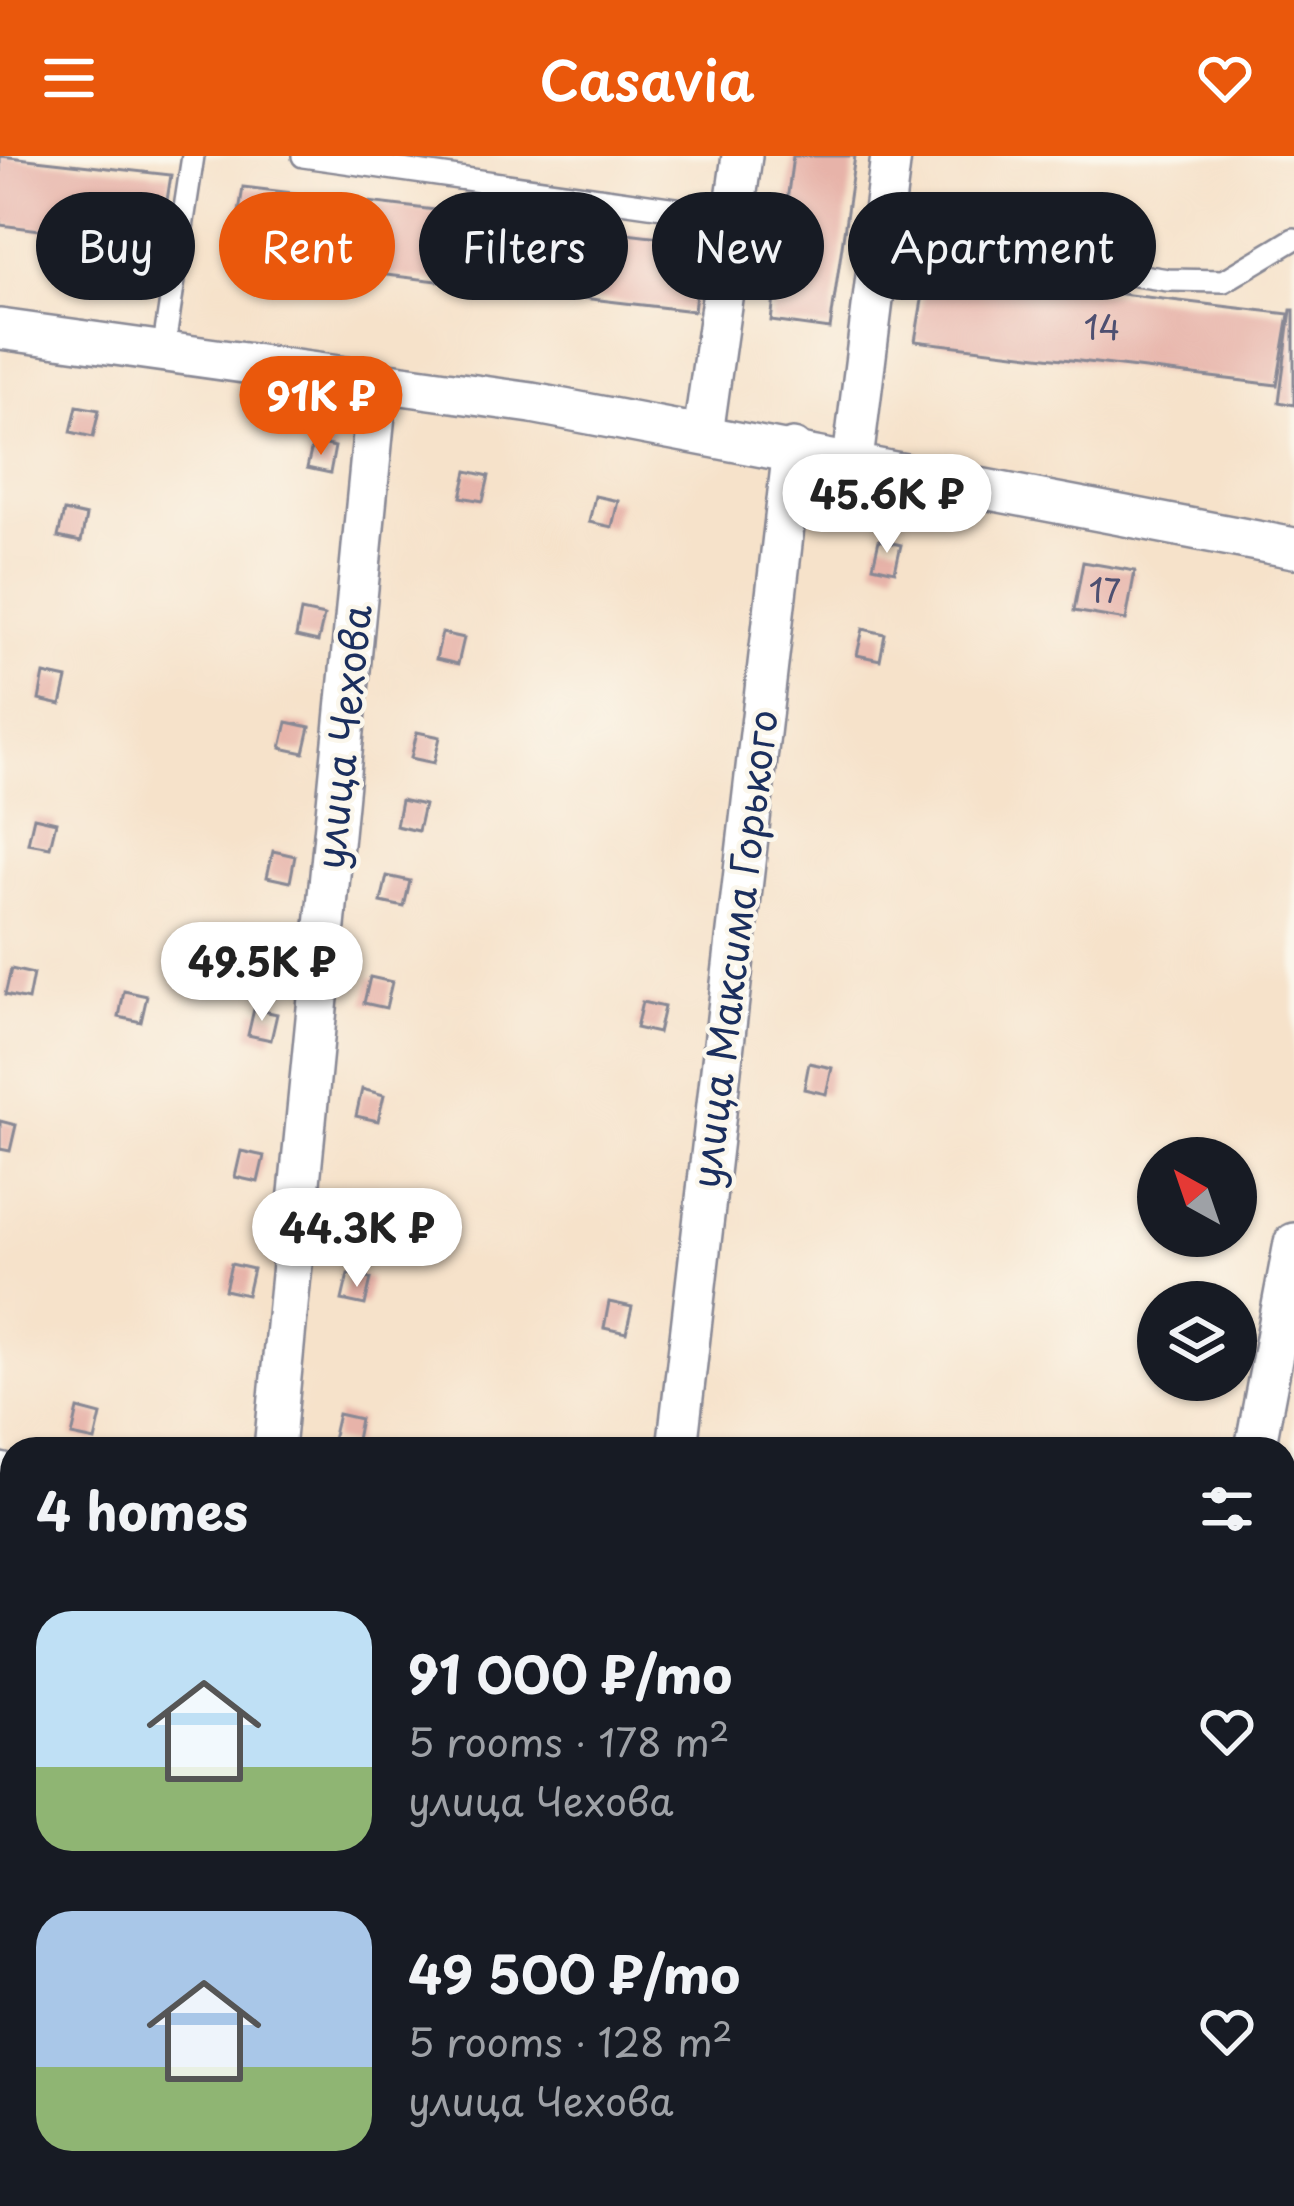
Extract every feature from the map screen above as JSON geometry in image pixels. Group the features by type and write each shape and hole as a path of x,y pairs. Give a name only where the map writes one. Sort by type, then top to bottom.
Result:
{"street":[{"path":"737,192 742,156"},
{"path":"886,192 890,156"},
{"path":"704,434 723,300"},
{"path":"853,460 873,300"},
{"path":"2,338 164,352 704,434 1294,548"},
{"name":"улица Чехова","path":"275,1437 378,382"},
{"name":"улица Максима Горького","path":"678,1437 793,449"},
{"path":"1258,1437 1294,1244"}],"lane":[{"path":"164,352 193,156"},
{"path":"303,156 652,205"},
{"path":"1156,278 1224,280 1294,239"}],"building":[{"path":"0,156 171,175 168,192 36,192 36,230 0,225"},
{"path":"793,156 855,156 830,329 771,321 774,300 824,300 824,192 788,192"},
{"path":"243,187 285,192 242,192"},
{"path":"395,205 419,208 419,279 395,276"},
{"path":"628,233 652,236 652,300 695,300 694,311 600,300 628,300"},
{"path":"1156,298 1289,314 1277,385 915,341 922,300"},
{"path":"1294,310 1294,405 1279,402"},
{"path":"77,406 99,410 93,437 71,432"},
{"path":"313,442 335,447 330,473 307,468"},
{"path":"467,471 489,476 483,501 461,497"},
{"path":"595,496 618,501 612,527 589,522"},
{"path":"64,511 86,516 81,542 58,537"},
{"path":"879,540 901,545 895,571 873,566"},
{"path":"1083,562 1135,571 1126,620 1074,611"},
{"path":"301,611 324,616 318,642 296,637"},
{"path":"863,629 885,634 880,660 857,655"},
{"path":"442,633 464,638 458,664 436,659"},
{"path":"44,674 67,679 61,705 39,700"},
{"path":"287,722 310,727 304,753 281,748"},
{"path":"417,732 440,737 434,763 411,758"},
{"path":"401,800 424,805 418,831 396,826"},
{"path":"34,817 56,822 50,847 28,843"},
{"path":"273,851 295,856 290,882 267,877"},
{"path":"387,876 410,881 404,907 381,902"},
{"path":"11,969 33,974 28,1000 5,995"},
{"path":"370,977 392,982 386,1008 364,1003"},
{"path":"124,991 147,996 141,1022 119,1017"},
{"path":"642,1002 664,1007 658,1033 636,1028"},
{"path":"254,1009 277,1014 271,1040 248,1035"},
{"path":"809,1063 832,1068 826,1094 804,1089"},
{"path":"362,1089 384,1095 378,1121 356,1116"},
{"path":"0,1121 16,1125 10,1151 0,1149"},
{"path":"241,1151 264,1156 258,1182 235,1177"},
{"path":"231,1264 253,1269 247,1295 225,1290"},
{"path":"348,1274 371,1279 365,1305 342,1300"},
{"path":"609,1302 632,1307 626,1333 604,1328"},
{"path":"78,1409 101,1415 96,1437 72,1436"},
{"path":"338,1414 360,1419 357,1437 333,1437"}]}
